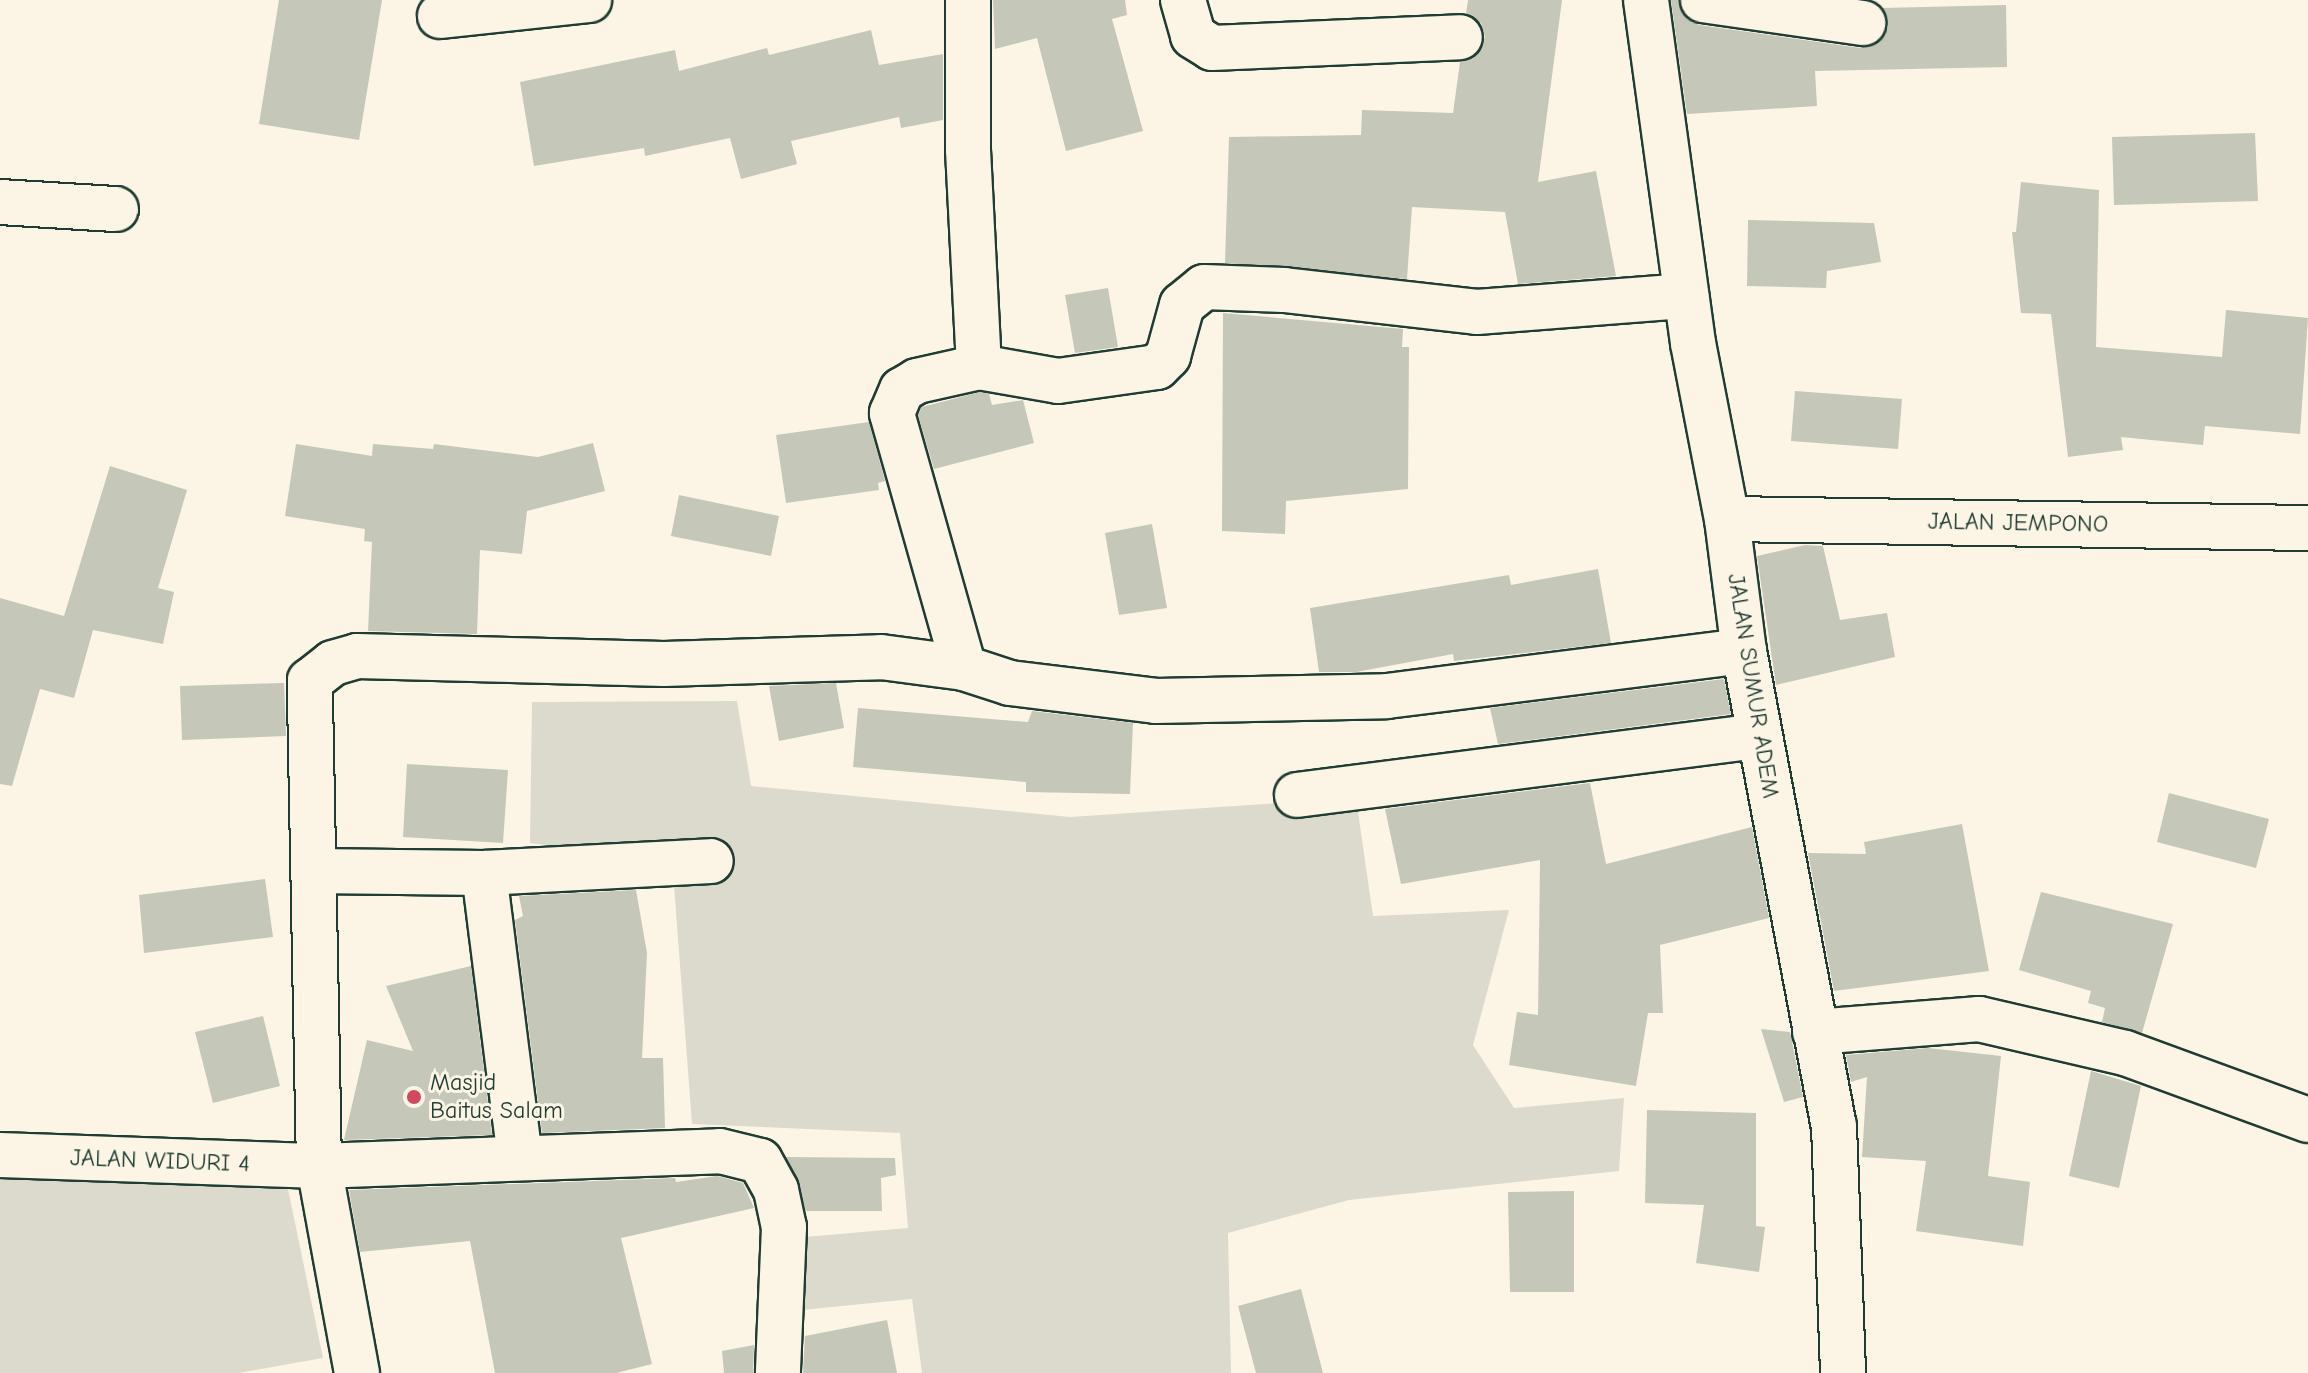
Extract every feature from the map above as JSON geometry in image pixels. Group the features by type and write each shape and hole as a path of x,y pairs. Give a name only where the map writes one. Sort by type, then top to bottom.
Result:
{"street":[{"path":"440,16 589,0"},
{"path":"968,0 968,149 979,367"},
{"path":"1183,0 1193,36 1212,48 1460,37"},
{"name":"JALAN SUMUR ADEM","path":"1646,0 1686,296 1727,519 1744,651 1834,1126 1843,1373"},
{"path":"1703,0 1863,23"},
{"path":"0,202 116,209"},
{"path":"964,668 892,413 902,390 917,381 979,367 1058,381 1157,367 1168,356 1182,305 1204,287 1284,290 1477,312 1686,296"},
{"name":"JALAN JEMPONO","path":"1727,519 2308,528"},
{"path":"357,1373 319,1166 310,681 333,663 357,656 664,664 881,657 964,668 1010,683 1171,701 1387,696 1744,651"},
{"path":"1297,795 1759,736"},
{"path":"313,871 484,873 711,861"},
{"path":"484,873 520,1157"},
{"path":"1815,1032 1979,1019 2125,1053 2308,1120"},
{"name":"JALAN WIDURI 4","path":"0,1155 319,1166 720,1151 760,1161 776,1190 784,1227 778,1373"}],"shaded area":[{"path":"737,701 751,786 1070,817 1356,798 1373,916 1509,910 1473,1045 1514,1108 1624,1098 1619,1171 1349,1200 1228,1233 1231,1373 922,1373 912,1299 792,1311 794,1238 908,1228 900,1133 692,1124 672,859 530,843 532,702"},
{"path":"0,1174 288,1189 323,1358 239,1373 0,1373"}],"building":[{"path":"279,0 382,0 359,140 259,124"},
{"path":"993,0 1125,0 1127,15 1112,19 1143,131 1066,151 1037,38 995,49"},
{"path":"1468,0 1562,0 1538,182 1596,171 1616,276 1518,284 1505,212 1412,207 1407,279 1225,263 1229,137 1361,135 1362,110 1453,113 1460,62 1474,58 1485,37 1481,23 1466,14"},
{"path":"1671,0 1679,0 1687,19 1699,25 1860,48 1883,38 1888,26 1882,8 2006,5 2007,67 1815,71 1817,106 1687,114"},
{"path":"871,30 879,65 943,54 943,120 901,128 899,117 791,141 797,164 741,179 730,138 645,156 644,148 534,166 520,82 675,50 679,71 767,48 769,55"},
{"path":"2255,133 2258,201 2114,205 2112,137"},
{"path":"2021,182 2099,190 2096,347 2222,357 2226,310 2308,318 2300,434 2205,426 2203,445 2121,437 2123,450 2068,457 2051,314 2021,313 2012,232 2016,232"},
{"path":"1748,220 1874,223 1881,262 1827,271 1826,288 1747,286"},
{"path":"1108,288 1118,347 1075,353 1065,295"},
{"path":"1223,313 1403,329 1402,347 1409,347 1408,489 1286,501 1285,534 1222,531"},
{"path":"1795,391 1902,399 1898,449 1791,441"},
{"path":"980,392 989,394 992,405 1023,400 1034,443 934,469 918,415 922,407"},
{"path":"869,422 885,481 878,483 879,490 786,503 776,435"},
{"path":"593,443 605,491 527,511 522,554 480,550 477,634 368,631 372,542 364,541 365,529 285,516 296,444 372,456 373,444 433,449 434,444 538,457"},
{"path":"110,466 187,490 158,588 174,592 163,644 93,630 74,698 40,689 12,786 0,784 0,598 64,616"},
{"path":"679,495 779,516 771,556 671,536"},
{"path":"1152,524 1167,608 1119,615 1105,533"},
{"path":"1805,545 1823,546 1840,620 1887,613 1895,657 1776,685 1757,556"},
{"path":"1598,569 1611,643 1454,661 1453,654 1356,672 1319,672 1310,608 1509,575 1511,585"},
{"path":"1724,679 1731,714 1498,744 1490,708"},
{"path":"284,683 286,736 182,740 180,686"},
{"path":"836,683 844,728 779,741 769,686"},
{"path":"858,708 1028,722 1032,711 1133,723 1130,794 1026,792 1026,782 853,767"},
{"path":"407,764 508,770 503,843 403,837"},
{"path":"1590,783 1606,864 1752,827 1769,918 1660,945 1663,1013 1648,1013 1636,1086 1509,1065 1517,1012 1538,1015 1540,860 1401,884 1385,809"},
{"path":"2169,793 2269,819 2256,868 2157,842"},
{"path":"1962,824 1989,971 1834,991 1808,853 1866,854 1864,842"},
{"path":"265,879 273,937 144,953 139,895"},
{"path":"636,890 647,953 642,1058 663,1058 665,1128 542,1133 515,920 523,916 519,896"},
{"path":"2041,892 2173,924 2142,1033 2102,1022 2105,1008 2088,1003 2091,991 2019,970"},
{"path":"471,966 492,1135 344,1140 367,1040 413,1051 386,986"},
{"path":"263,1016 280,1086 213,1103 195,1032"},
{"path":"1761,1029 1790,1032 1803,1097 1784,1102"},
{"path":"1928,1048 2001,1056 1988,1176 2030,1182 2023,1246 1916,1231 1926,1161 1862,1157 1867,1077 1851,1082 1846,1055"},
{"path":"2091,1071 2141,1086 2119,1188 2069,1176"},
{"path":"1647,1110 1756,1113 1756,1226 1765,1227 1759,1272 1696,1263 1704,1205 1645,1203"},
{"path":"786,1157 895,1158 896,1175 881,1178 882,1211 806,1211"},
{"path":"717,1176 743,1183 754,1208 621,1238 652,1364 616,1373 495,1373 470,1241 360,1252 349,1190 675,1178 676,1182"},
{"path":"1574,1191 1574,1292 1510,1292 1508,1192"},
{"path":"1301,1289 1323,1373 1256,1373 1238,1306"},
{"path":"887,1320 897,1373 803,1373 805,1336"},
{"path":"754,1345 753,1373 724,1373 722,1351"}],"place":[{"name":"Masjid Baitus Salam","path":"414,1097"}]}
